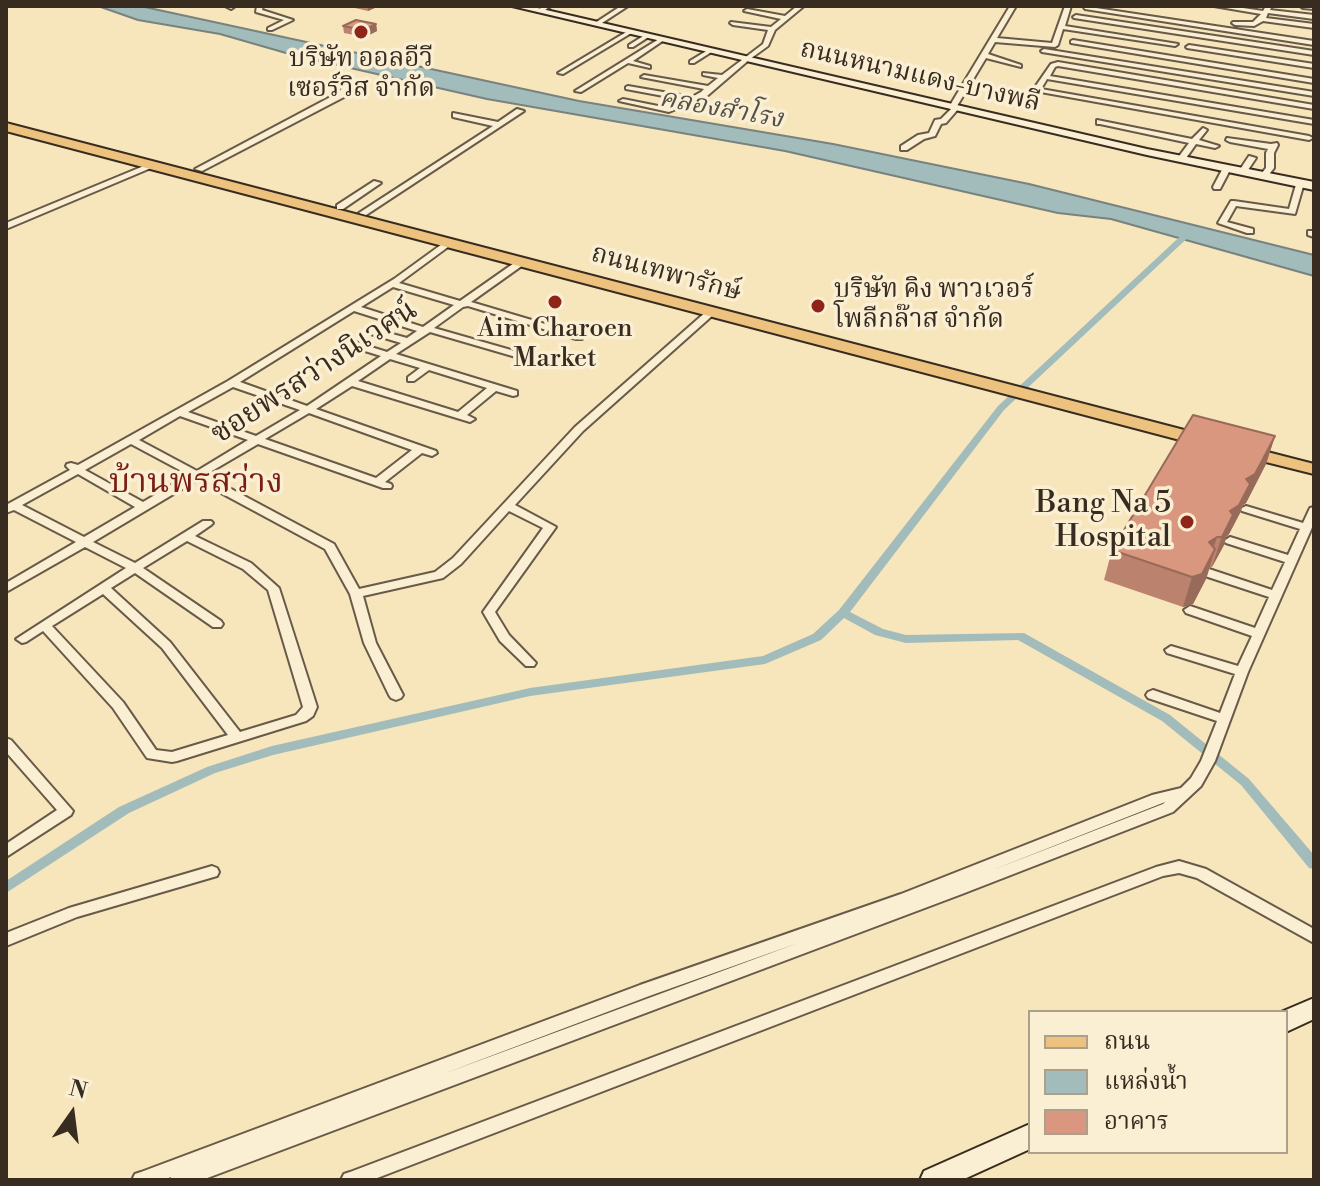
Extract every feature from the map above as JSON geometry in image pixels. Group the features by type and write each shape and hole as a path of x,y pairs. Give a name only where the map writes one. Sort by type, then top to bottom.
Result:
{"main road":[{"name":"ถนนหนามแดง-บางพลี","path":"522,6 954,108 1181,159 1310,184"},
{"name":"ถนนเทพารักษ์","path":"6,120 154,165 520,263 710,313 1012,386"},
{"name":"ถนนเทพารักษ์","path":"6,127 199,169 1228,441 1314,469"},
{"name":"ถนนเทพารักษ์","path":"1228,441 1314,456"},
{"path":"1288,1020 1314,1008"},
{"path":"933,1180 1028,1137"}],"street":[{"path":"260,6 258,11 290,20 270,29"},
{"path":"597,24 625,6"},
{"path":"623,101 669,110 693,99 725,77 742,58 766,45 771,39 772,29 800,6"},
{"path":"904,148 932,134 938,122 943,121 954,108 1013,6"},
{"path":"990,44 1051,46 1056,43 1068,6"},
{"path":"1125,6 1271,29"},
{"path":"1217,6 1314,17"},
{"path":"1303,6 1314,7"},
{"path":"1085,7 1314,43"},
{"path":"747,11 786,18"},
{"path":"1245,25 1254,24 1266,12"},
{"path":"1266,12 1290,27 1314,26"},
{"path":"1076,17 1314,53"},
{"path":"733,23 772,29"},
{"path":"1167,70 1193,24"},
{"path":"1060,27 1314,66"},
{"path":"561,73 630,32"},
{"path":"631,46 647,36"},
{"path":"579,91 661,40"},
{"path":"1073,42 1314,81"},
{"path":"990,44 1019,52"},
{"path":"602,49 612,54"},
{"path":"692,62 710,51"},
{"path":"1044,51 1314,94"},
{"path":"984,55 1019,66"},
{"path":"627,61 648,67"},
{"path":"1312,138 1039,93 1037,90 1053,65 1058,64 1314,107"},
{"path":"705,74 725,77"},
{"path":"644,77 709,88"},
{"path":"1045,77 1314,122"},
{"path":"199,169 341,95 350,84 342,79"},
{"path":"591,83 600,89"},
{"path":"628,88 693,99"},
{"path":"363,213 520,111"},
{"path":"456,115 500,125"},
{"path":"1111,124 1121,116"},
{"path":"1100,122 1148,135 1215,146"},
{"path":"1148,135 1159,122"},
{"path":"1181,159 1203,130"},
{"path":"1230,140 1273,146 1270,168 1264,175"},
{"path":"1243,171 1252,158"},
{"path":"6,226 154,165"},
{"path":"1217,187 1227,168"},
{"path":"340,207 377,183"},
{"path":"1250,231 1222,223 1234,203 1292,212 1310,184"},
{"path":"10,508 232,383 392,284 449,242"},
{"name":"ซอยพรสว่างนิเวศน์","path":"9,583 307,411 520,263"},
{"path":"392,284 579,337"},
{"path":"353,308 543,362"},
{"path":"356,594 439,575 457,561 601,408 710,313"},
{"path":"374,332 409,342"},
{"path":"355,345 513,393"},
{"path":"411,379 427,367"},
{"path":"351,382 464,417 494,388"},
{"path":"232,383 432,453"},
{"path":"181,413 383,484 420,449"},
{"path":"133,441 330,547 356,594 370,643 396,695"},
{"path":"75,469 143,507"},
{"path":"507,506 550,527 489,612 504,638 530,663"},
{"path":"10,508 135,568 217,624"},
{"path":"1246,509 1305,527"},
{"path":"141,1180 326,1118 1092,831 1168,808 1178,802 1196,782 1208,761 1242,672 1314,510"},
{"path":"22,639 207,523"},
{"path":"44,625 118,705 152,755 172,757 301,718 310,707 273,588 247,566 187,536"},
{"path":"1230,541 1292,560"},
{"path":"1209,573 1277,596"},
{"path":"104,588 166,645 236,736"},
{"path":"1190,610 1260,634"},
{"path":"1171,650 1242,672"},
{"path":"1153,695 1224,719"},
{"path":"6,743 66,811 6,851"},
{"path":"350,1180 1161,871 1179,867 1201,873 1314,937"},
{"path":"6,940 74,912 212,872"},
{"path":"179,1180 326,1118"}],"water":[{"path":"98,6 140,6 579,101 833,144 1029,184 1314,255 1314,276 1111,219 1058,213 785,151 487,99 293,55 220,34 138,20"}],"building":[{"path":"356,20 376,24 364,30 343,26"},
{"name":"Bang Na 5 Hospital","path":"1193,415 1275,436 1255,474 1246,479 1250,484 1239,505 1230,511 1233,515 1222,537 1209,542 1215,549 1202,574 1192,577 1112,550"}],"waterway":[{"path":"843,613 1001,408 1191,231"},
{"path":"6,888 124,810 211,770 272,751 530,692 765,660 817,637 843,613"},
{"path":"843,613 879,632 906,639 1020,636 1166,718 1245,782 1314,864"}],"place":[{"name":"บริษัท ออลอีวี เซอร์วิส จำกัด","path":"361,32"},
{"name":"Aim Charoen Market","path":"555,302"},
{"name":"บริษัท คิง พาวเวอร์ โพลีกล๊าส จำกัด","path":"818,306"},
{"name":"Bang Na 5 Hospital","path":"1187,522"}],"district":[{"name":"บ้านพรสว่าง","path":"196,484"}],"water label":[{"name":"คลองสำโรง","path":"721,110"}]}
